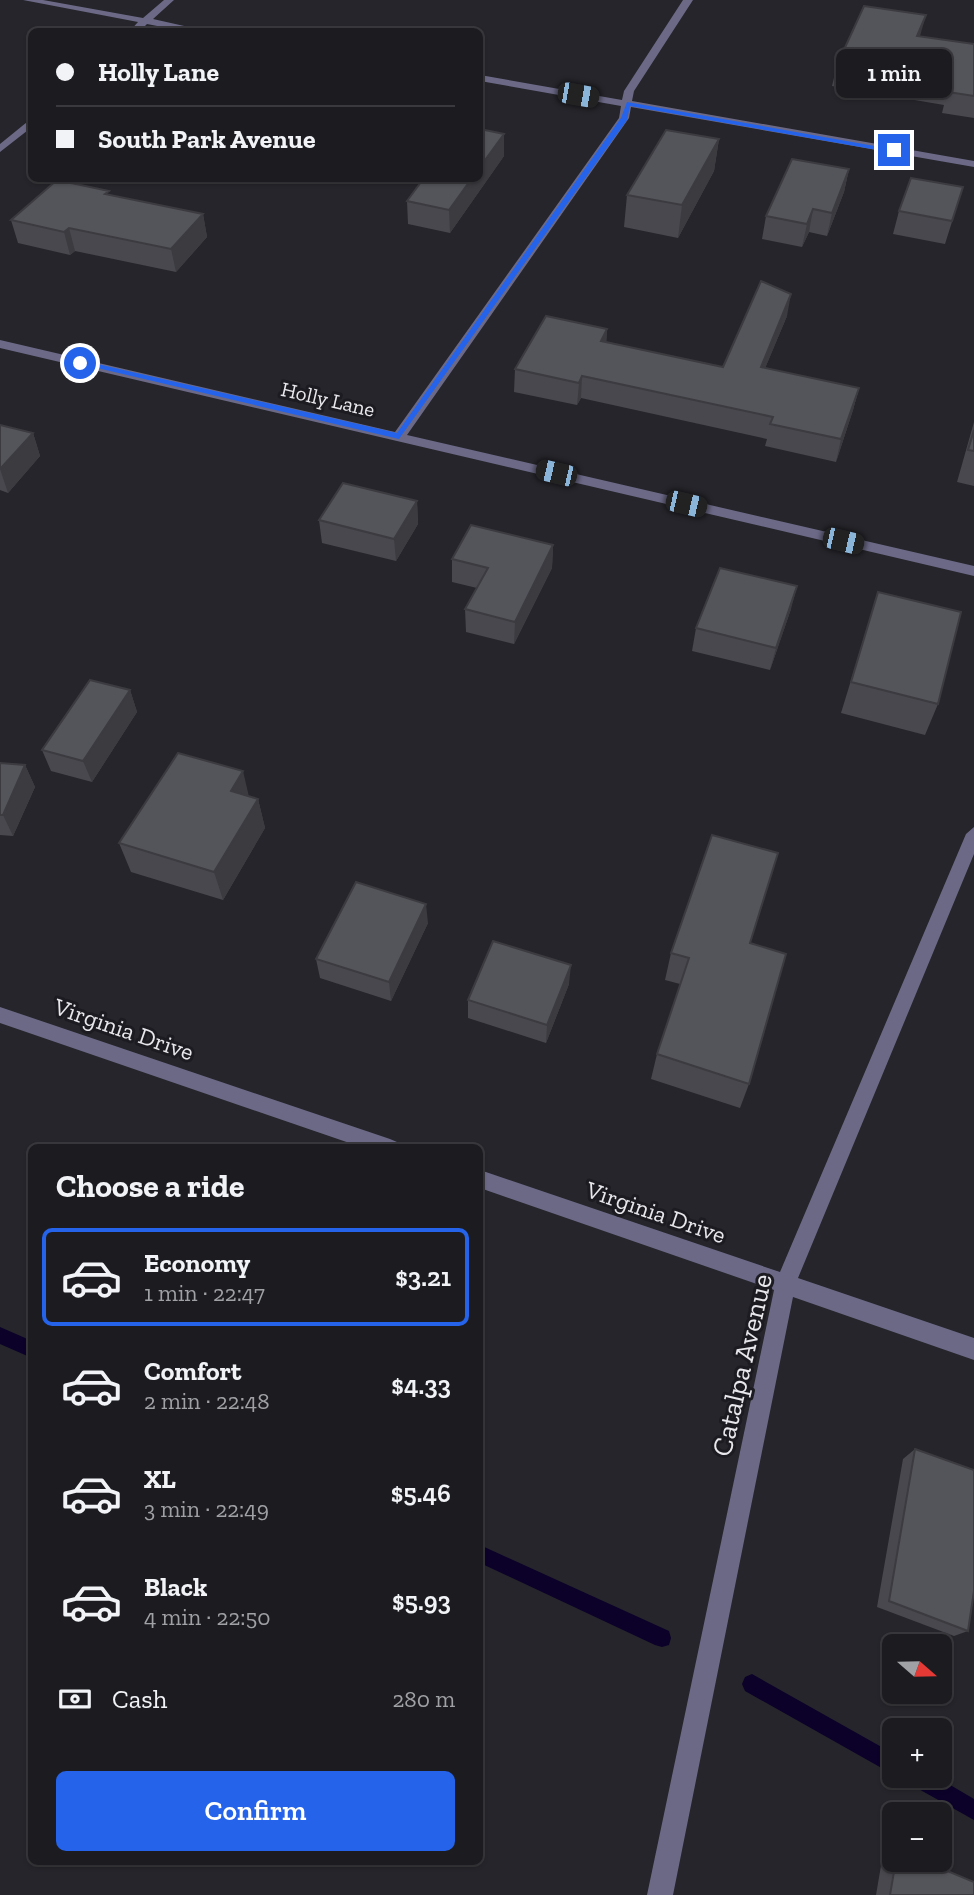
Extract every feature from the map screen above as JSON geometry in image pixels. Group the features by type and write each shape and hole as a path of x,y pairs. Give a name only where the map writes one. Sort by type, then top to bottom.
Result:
{"street":[{"path":"28,0 184,28"},
{"path":"137,28 169,0"},
{"path":"399,436 624,118 629,91 688,0"},
{"path":"483,79 974,164"},
{"path":"0,149 28,124"},
{"name":"Holly Lane","path":"0,344 974,571"},
{"name":"Catalpa Avenue","path":"660,1895 785,1285 973,840"},
{"name":"Virginia Drive","path":"0,1015 378,1144"},
{"name":"Virginia Drive","path":"483,1180 974,1349"}],"building":[{"path":"864,6 926,15 917,36 974,44 974,96 948,92 951,83 837,65"},
{"path":"483,130 504,134 483,163"},
{"path":"666,130 719,139 682,205 627,195"},
{"path":"792,159 849,169 832,213 813,209 807,224 766,216"},
{"path":"911,178 963,187 952,221 899,211"},
{"path":"55,182 109,191 105,194 203,214 171,249 69,228 64,232 11,220"},
{"path":"421,182 469,182 449,210 407,201"},
{"path":"761,281 791,294 761,367 859,388 841,439 770,424 773,417 582,376 579,383 515,369 546,316 607,329 601,341 723,367"},
{"path":"0,425 33,433 0,469"},
{"path":"974,430 974,451 968,450"},
{"path":"343,483 417,501 394,539 319,520"},
{"path":"471,525 553,545 515,622 465,609 488,568 452,559"},
{"path":"720,568 797,586 776,648 696,628"},
{"path":"878,592 961,612 938,704 851,682"},
{"path":"90,680 130,690 83,761 42,750"},
{"path":"178,753 243,771 231,791 258,799 214,872 119,843"},
{"path":"0,763 25,765 3,815 0,815"},
{"path":"712,835 778,853 750,943 786,954 749,1084 657,1054 689,958 671,953"},
{"path":"356,882 426,904 389,982 316,959"},
{"path":"493,941 571,965 547,1025 468,1000"},
{"path":"915,1449 974,1470 974,1591 968,1631 889,1601"},
{"path":"894,1872 950,1872 974,1882 974,1895 890,1895"}],"waterway":[{"path":"0,1335 28,1348"},
{"path":"483,1555 662,1638"},
{"path":"752,1684 882,1758"},
{"path":"936,1788 974,1810"}],"route":[{"path":"80,363 399,436 624,118 627,104 894,150"}]}
